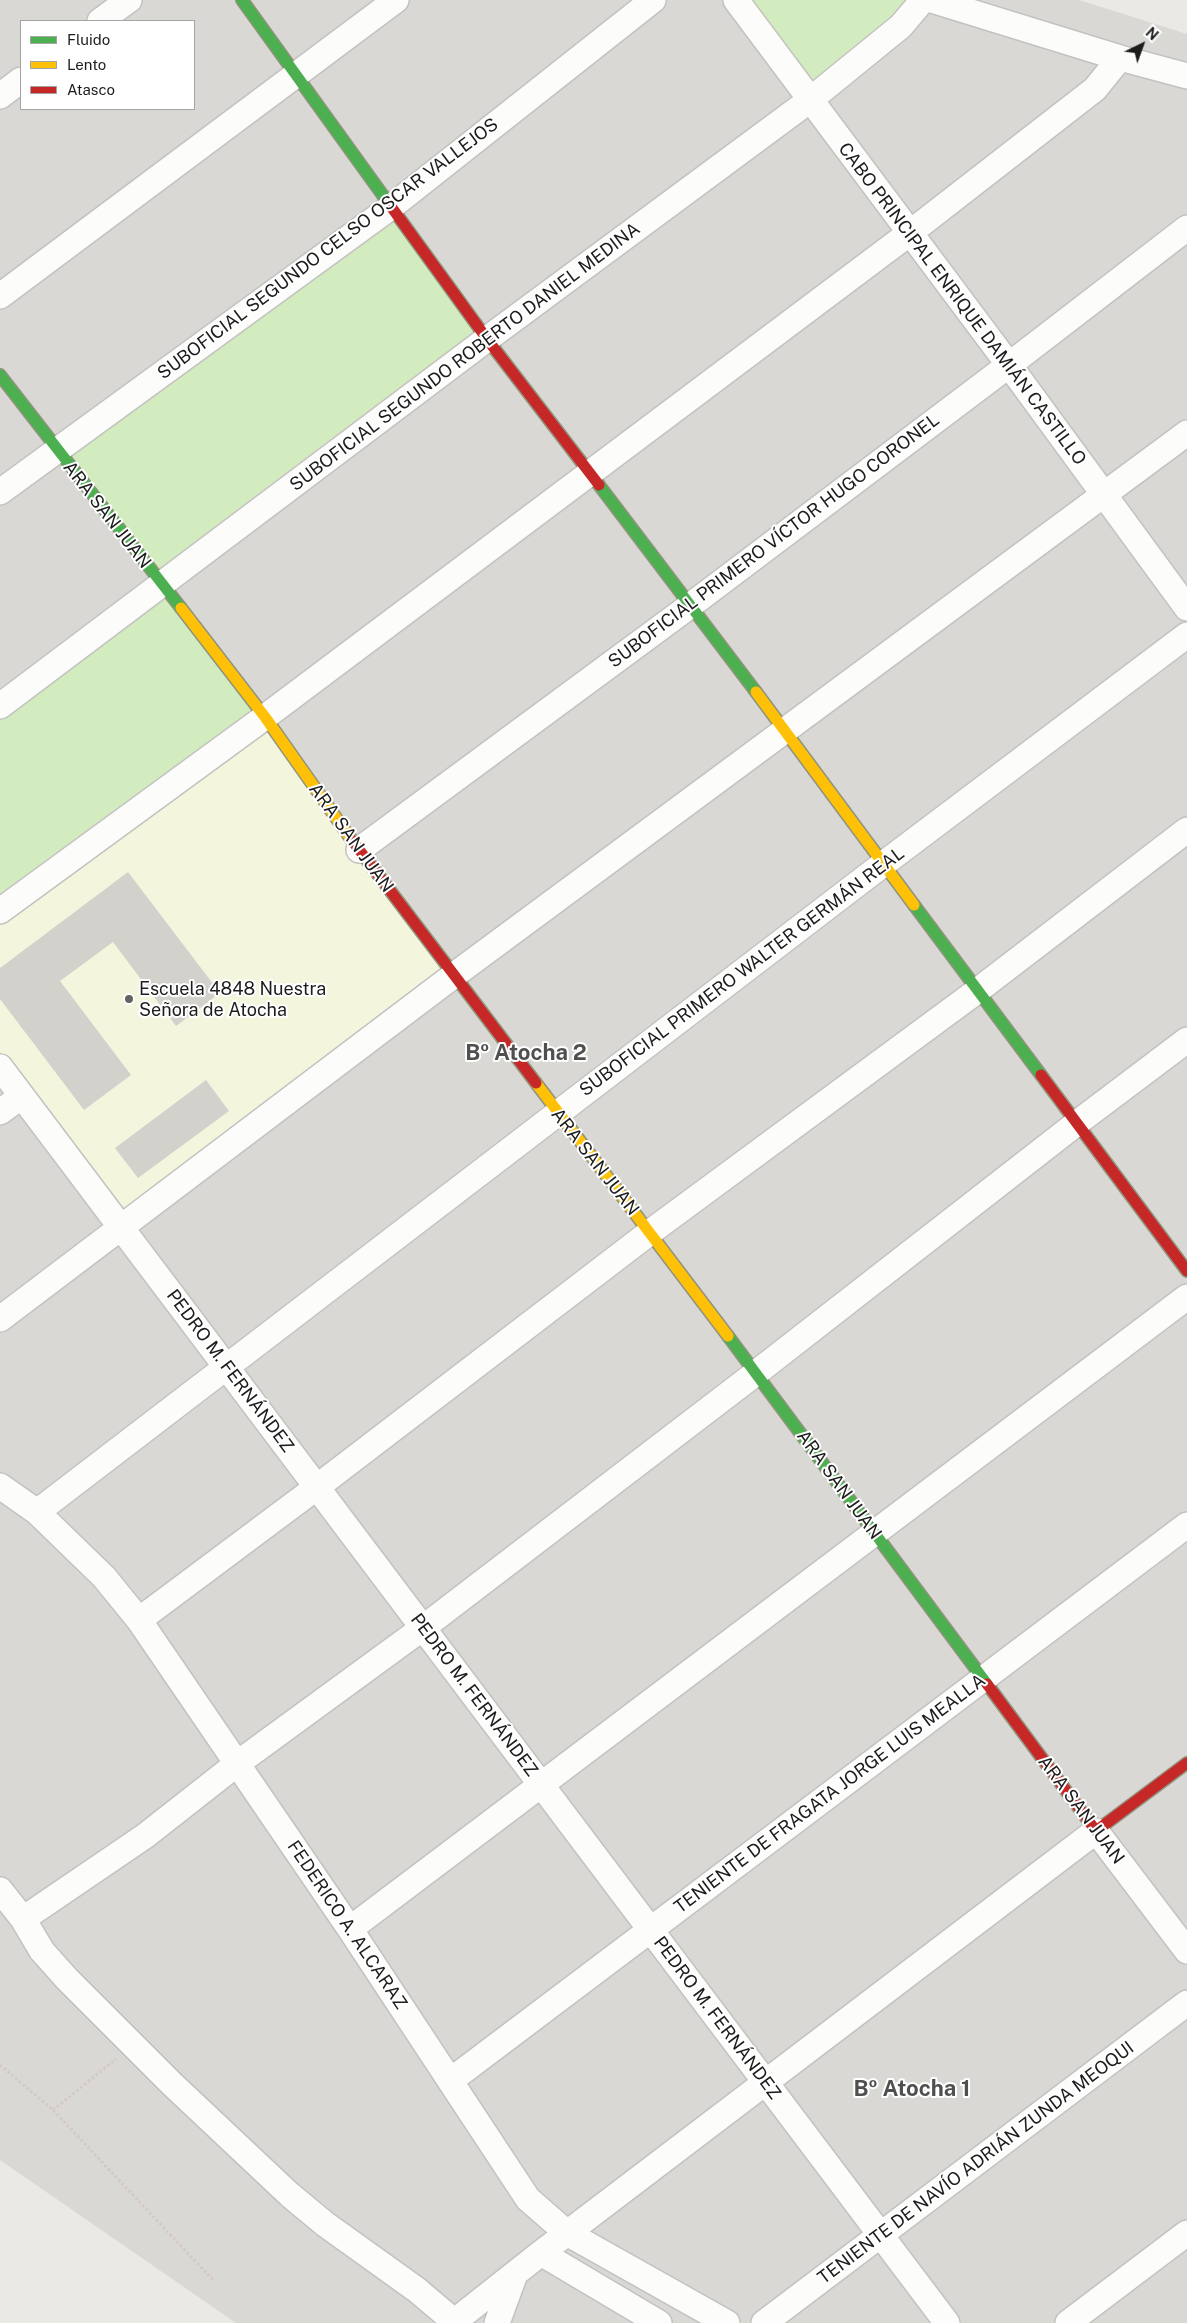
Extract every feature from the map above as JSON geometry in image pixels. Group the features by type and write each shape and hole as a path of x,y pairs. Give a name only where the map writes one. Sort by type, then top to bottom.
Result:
{"street":[{"path":"101,20 129,0"},
{"path":"242,0 487,339 691,605 882,864 1187,1271"},
{"path":"0,296 396,0"},
{"name":"SUBOFICIAL SEGUNDO CELSO OSCAR VALLEJOS","path":"0,492 391,207 653,0"},
{"name":"CABO PRINCIPAL ENRIQUE DAMIÁN CASTILLO","path":"736,0 911,232 1187,608"},
{"name":"SUBOFICIAL SEGUNDO ROBERTO DANIEL MEDINA","path":"0,706 487,339 810,100 901,26 923,0"},
{"path":"932,0 1120,58 1187,76"},
{"path":"0,911 265,717 911,232 1095,89 1120,58"},
{"path":"0,96 20,81"},
{"name":"SUBOFICIAL PRIMERO VÍCTOR HUGO CORONEL","path":"359,850 691,605 1187,228"},
{"name":"ARA SAN JUAN","path":"0,375 56,450 265,717 359,850 452,976 756,1374 1187,1951"},
{"path":"0,1319 452,976 785,732 1187,433"},
{"name":"SUBOFICIAL PRIMERO WALTER GERMÁN REAL","path":"37,1512 882,864 1187,635"},
{"path":"139,1620 317,1487 649,1233 977,991 1187,830"},
{"path":"24,1919 145,1836 238,1763 424,1627 756,1374 1077,1123 1187,1040"},
{"name":"PEDRO M. FERNÁNDEZ","path":"0,1067 424,1627 946,2323"},
{"path":"0,1112 22,1096"},
{"path":"350,1929 1187,1298"},
{"name":"FEDERICO A. ALCARAZ","path":"0,1486 37,1512 104,1577 139,1620 350,1929 528,2199 568,2233 727,2323"},
{"name":"TENIENTE DE FRAGATA JORGE LUIS MEALLA","path":"450,2081 1187,1525"},
{"path":"0,1890 24,1919 42,1950 66,1979 290,2195 325,2224 417,2290 455,2322 568,2233 1187,1763"},
{"name":"TENIENTE DE NAVÍO ADRIÁN ZUNDA MEOQUI","path":"764,2323 1187,2003"},
{"path":"1068,2323 1187,2233"},
{"path":"542,2253 659,2323"},
{"path":"497,2323 516,2273"}],"path":[{"path":"53,2110 133,2045"},
{"path":"0,2065 53,2110 213,2280"}],"shaded area":[{"path":"0,0 1079,0 1187,34 1187,2323 236,2323 0,2160"},
{"path":"265,724 447,975 121,1227 0,1064 0,915"}],"green space":[{"path":"736,0 922,0 810,100"},
{"path":"390,210 484,339 162,583 59,450"},
{"path":"162,585 265,717 0,911 0,706"}],"building":[{"path":"128,872 220,993 176,1026 113,942 60,981 131,1075 84,1110 0,999 0,968"},
{"path":"206,1080 229,1111 138,1178 115,1148"}],"traffic: fast":[{"path":"242,0 387,201"},
{"path":"0,375 181,608"},
{"path":"599,485 756,692"},
{"path":"914,905 1041,1075"},
{"path":"728,1336 987,1684"}],"traffic: slow":[{"path":"181,608 265,717 351,839"},
{"path":"756,692 914,905"},
{"path":"536,1083 728,1336"}],"traffic: jam":[{"path":"387,201 487,339 599,485"},
{"path":"351,839 536,1083"},
{"path":"1041,1075 1187,1271"},
{"path":"987,1684 1096,1831 1187,1763"}],"place":[{"name":"Escuela 4848 Nuestra Señora de Atocha","path":"129,999"}],"district":[{"name":"Bº Atocha 2","path":"526,1053"},
{"name":"Bº Atocha 1","path":"912,2089"}]}
